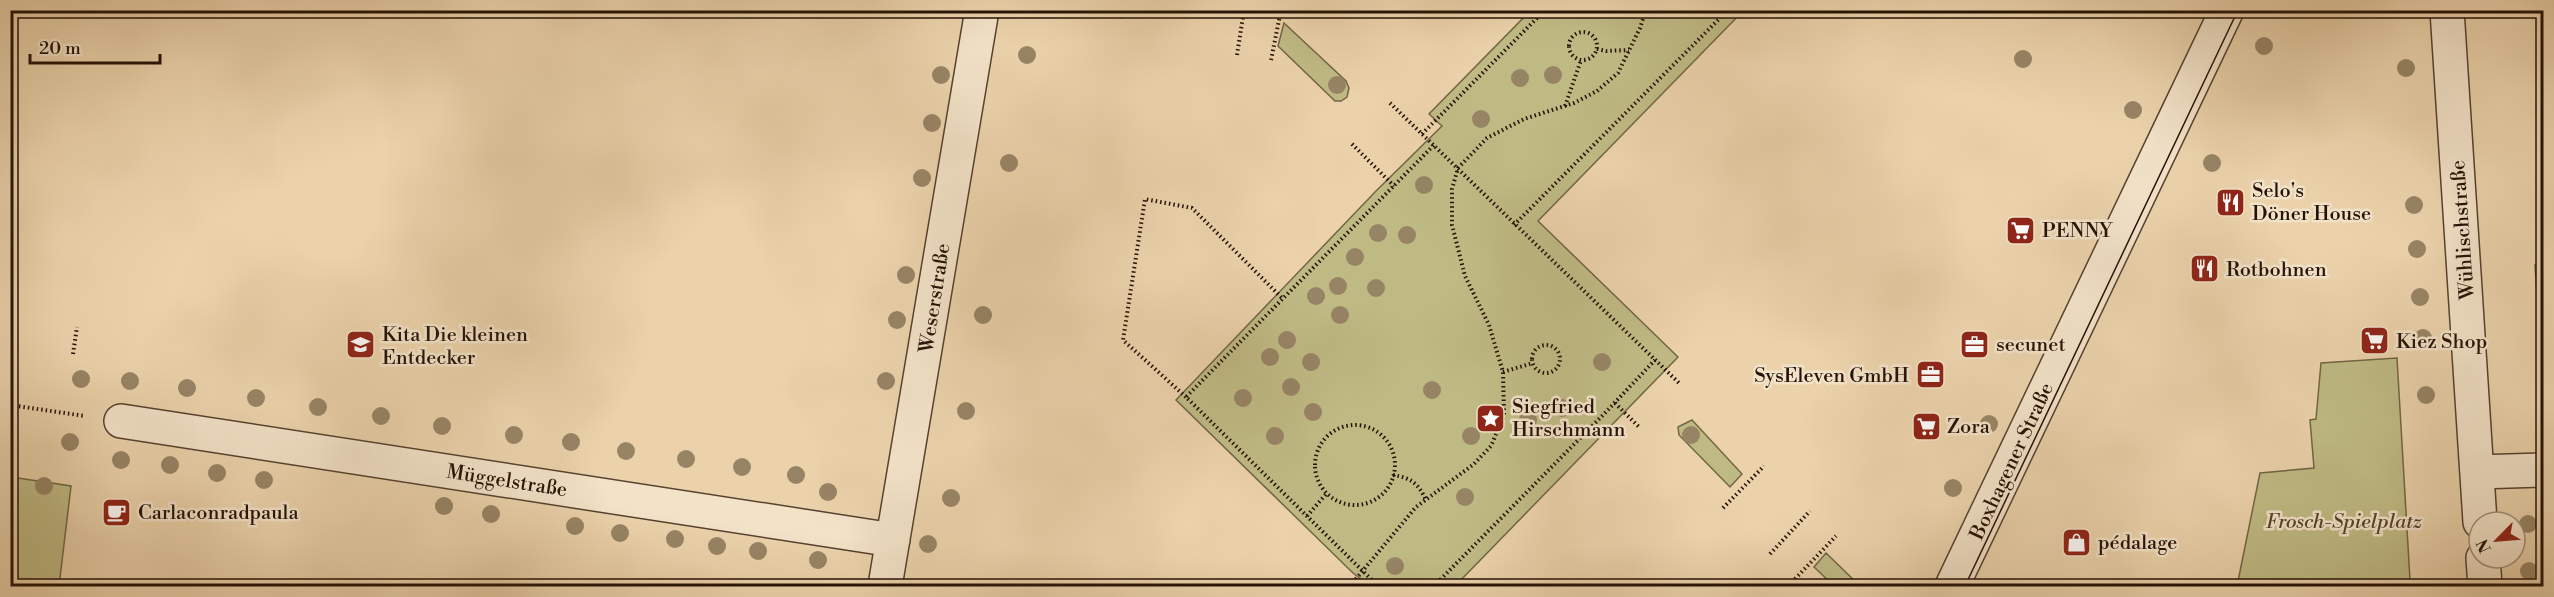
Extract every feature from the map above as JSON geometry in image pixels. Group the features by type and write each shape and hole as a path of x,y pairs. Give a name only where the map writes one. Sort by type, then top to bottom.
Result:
{"street":[{"name":"Weserstraße","path":"885,586 982,10"},
{"name":"Boxhagener Straße","path":"1952,586 2227,10"},
{"name":"Wühlischstraße","path":"2447,10 2479,510"},
{"name":"Müggelstraße","path":"121,421 894,540"},
{"path":"2477,472 2544,470"},
{"path":"2484,570 2485,586"}],"path":[{"path":"1237,55 1244,10"},
{"path":"1270,60 1281,10"},
{"path":"1422,134 1545,10"},
{"path":"1350,586 1416,507 1474,464 1491,446 1504,415 1503,372 1489,325 1465,276 1452,225 1452,189 1458,168 1487,138 1524,118 1565,106 1597,91 1618,73 1646,10"},
{"path":"1514,225 1728,10"},
{"path":"2375,10 2392,14"},
{"path":"1583,32 1592,35 1597,42 1597,49 1590,58 1581,60 1570,52 1570,43 1575,35 1583,32"},
{"path":"1597,49 1629,50"},
{"path":"1565,106 1581,60"},
{"path":"1390,103 1679,383"},
{"path":"1352,144 1394,186"},
{"path":"1186,397 1434,146"},
{"path":"1282,298 1192,208 1145,199 1123,340 1186,397 1378,586"},
{"path":"73,354 77,327"},
{"path":"1550,346 1559,356 1557,369 1549,373 1540,371 1533,363 1534,352 1542,347 1550,346"},
{"path":"1434,586 1615,403 1654,360"},
{"path":"1503,372 1533,363"},
{"path":"1615,403 1640,428"},
{"path":"10,405 121,421"},
{"path":"1350,425 1363,426 1384,437 1395,462 1393,475 1387,488 1378,497 1365,503 1352,505 1339,501 1327,493 1319,482 1315,470 1320,446 1327,436 1350,425"},
{"path":"1724,507 1764,466"},
{"path":"1393,475 1410,478 1419,486 1426,500"},
{"path":"1307,516 1327,493"},
{"path":"1770,554 1810,511"},
{"path":"1795,579 1836,536"}],"green space":[{"path":"1078,11 1124,11 1123,18"},
{"path":"1530,11 1743,11 1538,221 1678,357 1455,586 1370,586 1353,573 1176,400 1376,191 1442,126 1429,114"},
{"path":"1284,23 1346,81 1349,88 1347,97 1341,101 1335,101 1278,46"},
{"path":"2544,264 2543,392 2535,265"},
{"name":"Frosch-Spielplatz","path":"2397,358 2410,580 2313,586 2237,586 2260,473 2314,468 2310,420 2316,419 2321,363"},
{"path":"1692,420 1742,474 1730,487 1679,435 1678,427"},
{"path":"11,477 71,486 59,586 11,586"},
{"path":"1826,553 1860,586 1834,586 1814,567"}],"tram line":[{"path":"1965,586 2238,10"}],"place":[{"name":"Selo's Döner House","path":"2231,202"},
{"name":"PENNY","path":"2021,230"},
{"name":"Rotbohnen","path":"2205,269"},
{"name":"Kiez Shop","path":"2375,341"},
{"name":"secunet","path":"1975,344"},
{"name":"Kita Die kleinen Entdecker","path":"361,345"},
{"name":"SysEleven GmbH","path":"1930,375"},
{"name":"Siegfried Hirschmann","path":"1491,418"},
{"name":"Zora","path":"1926,426"},
{"name":"Carlaconradpaula","path":"117,512"},
{"name":"pédalage","path":"2077,542"}]}
